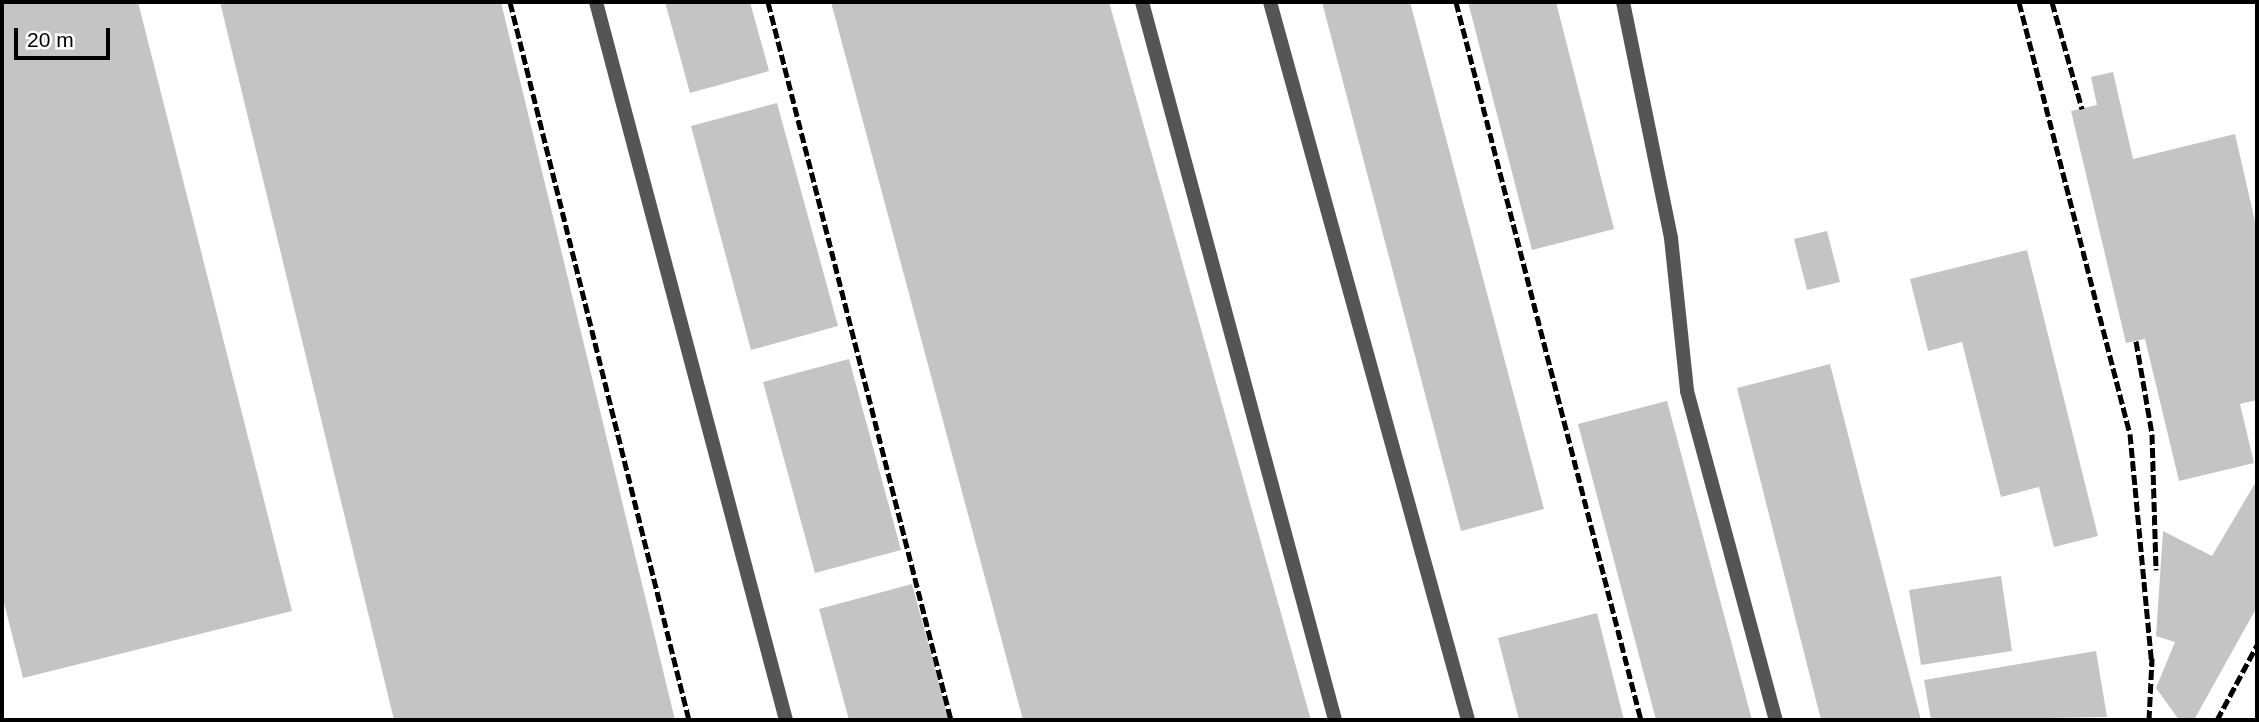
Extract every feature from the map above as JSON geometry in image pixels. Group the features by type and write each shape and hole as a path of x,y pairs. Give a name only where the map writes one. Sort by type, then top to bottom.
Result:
{"lane":[{"path":"596,2 786,720"},
{"path":"1142,2 1335,720"},
{"path":"1270,2 1468,720"},
{"path":"1623,2 1671,238 1686,391 1776,720"}],"building":[{"path":"2,2 138,2 292,611 23,678 2,595"},
{"path":"220,2 501,2 675,720 394,720"},
{"path":"665,2 750,2 769,71 690,93"},
{"path":"831,2 1109,2 1311,720 1023,720"},
{"path":"1322,2 1410,2 1544,509 1461,531"},
{"path":"1468,2 1556,2 1614,229 1532,250"},
{"path":"2113,72 2133,159 2235,134 2257,230 2257,400 2240,404 2254,463 2179,481 2145,339 2126,343 2071,111 2097,105 2091,77"},
{"path":"777,103 838,326 751,350 691,126"},
{"path":"1827,231 1840,282 1807,290 1794,239"},
{"path":"2027,250 2098,536 2054,547 2039,487 2001,497 1962,342 1928,351 1910,279"},
{"path":"849,359 901,550 815,573 763,382"},
{"path":"1830,364 1921,720 1821,720 1737,388"},
{"path":"1667,401 1752,720 1656,720 1578,424"},
{"path":"2257,480 2257,607 2194,720 2179,720 2156,688 2175,642 2156,636 2163,531 2212,556"},
{"path":"2001,576 2012,651 1921,665 1909,590"},
{"path":"912,584 949,720 849,720 819,609"},
{"path":"1597,613 1624,720 1519,720 1498,638"},
{"path":"2096,651 2107,717 1931,720 1924,680"}],"railway":[{"path":"510,2 689,720"},
{"path":"768,2 951,720"},
{"path":"1456,2 1641,720"},
{"path":"2019,2 2130,434 2152,665"},
{"path":"2052,2 2082,109"},
{"path":"2136,341 2152,434 2156,570"},
{"path":"2217,720 2257,645"},
{"path":"2149,720 2152,658"}]}
